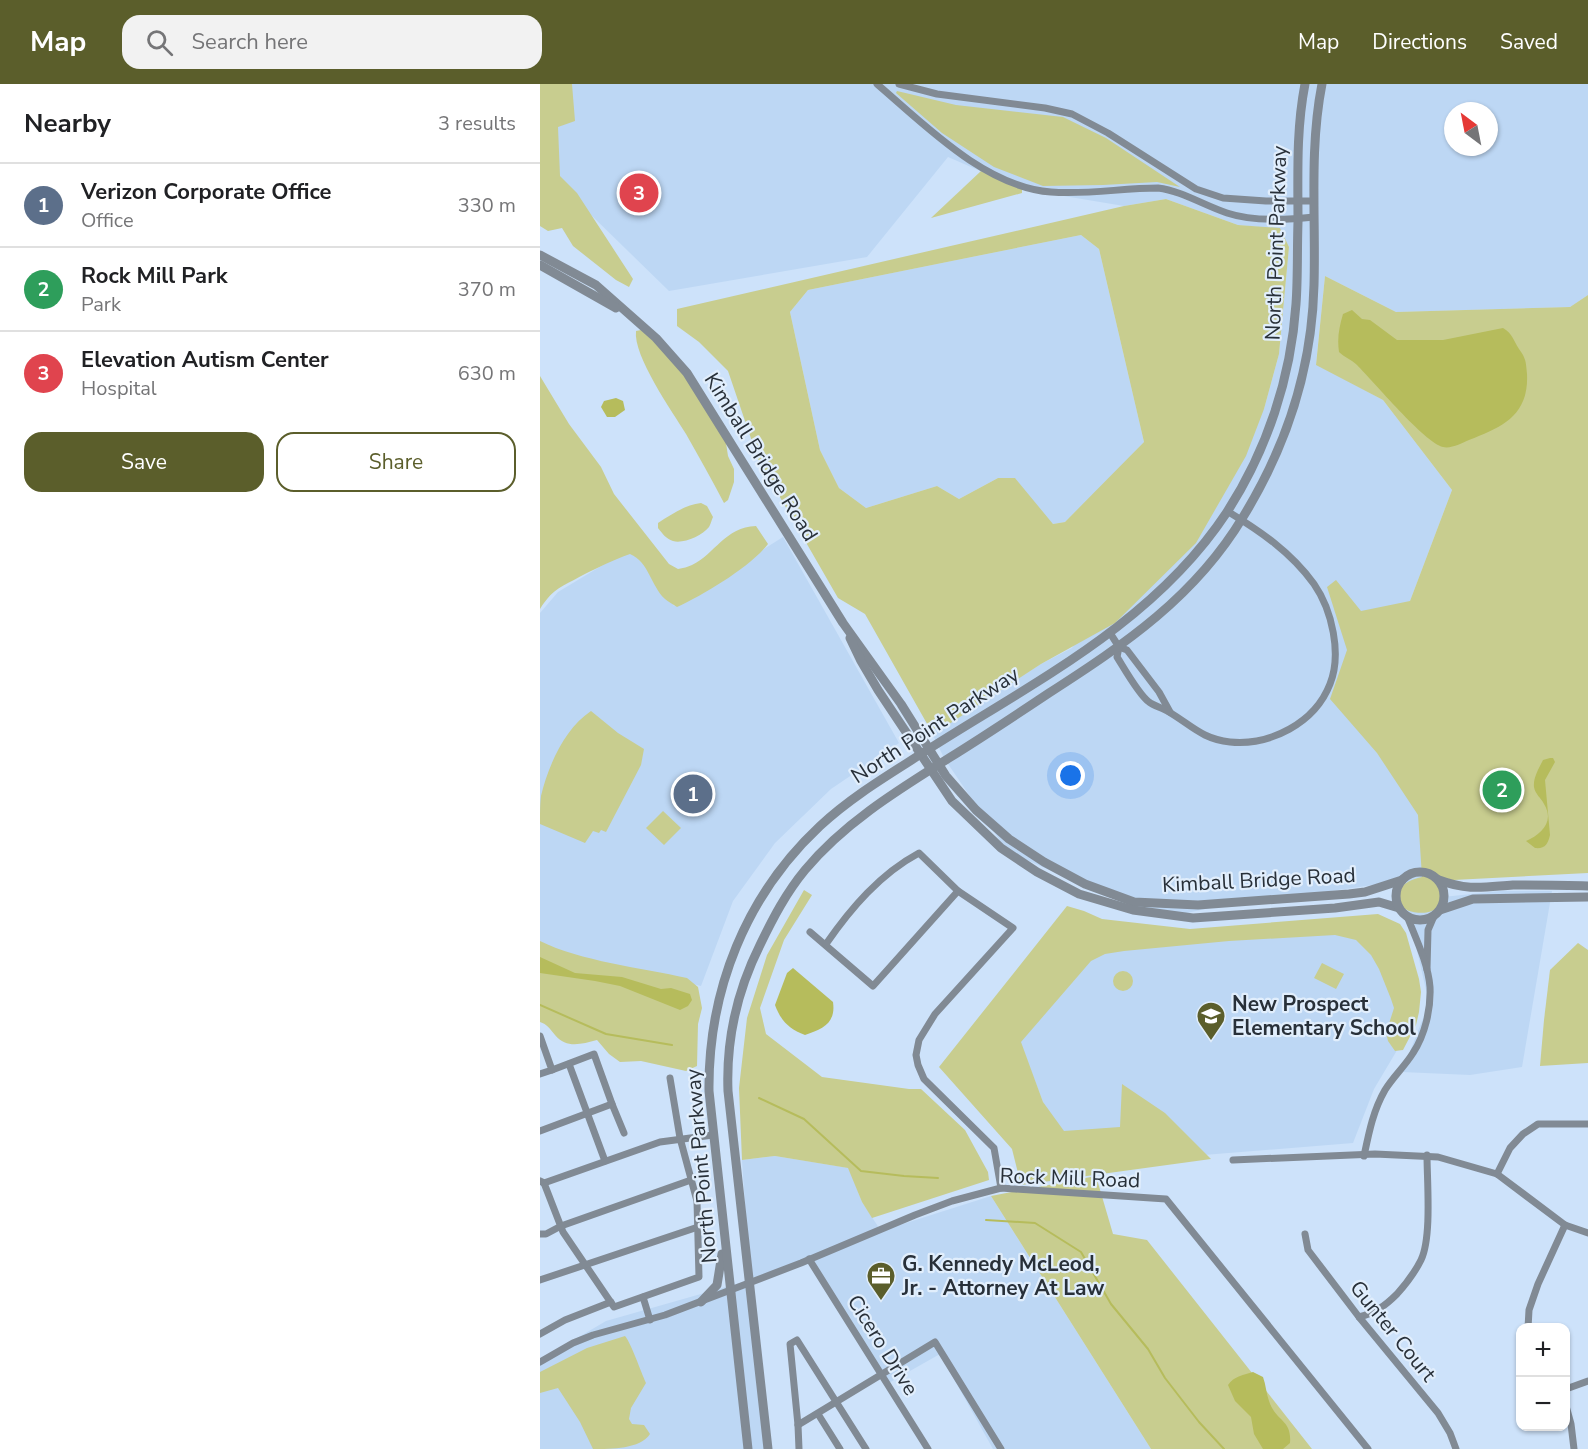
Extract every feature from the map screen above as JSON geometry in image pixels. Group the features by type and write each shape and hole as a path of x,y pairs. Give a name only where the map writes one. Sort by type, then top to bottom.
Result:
{"street":[{"path":"877,84 974,163 1001,178 1028,188 1050,192 1103,192 1131,188 1174,190 1229,214 1250,218 1314,217"},
{"path":"899,84 958,98 1045,108 1072,114 1196,189 1223,198 1314,201"},
{"name":"North Point Parkway","path":"748,1449 713,1135 709,1071 711,1034 717,1002 734,949 762,895 780,869 821,825 850,801 929,748 1110,633 1148,603 1174,578 1205,542 1227,511 1257,456 1272,421 1285,376 1296,305 1299,126 1305,84"},
{"name":"North Point Parkway","path":"768,1449 732,1132 728,1078 733,1021 748,969 778,906 807,867 828,845 877,806 1119,647 1156,618 1192,584 1242,520 1266,478 1282,441 1305,364 1314,289 1316,122 1322,84"},
{"name":"Kimball Bridge Road","path":"540,255 596,285 656,338 687,373 843,623 865,651 960,794 1026,851 1085,884 1134,902 1198,905 1348,894 1365,892 1402,880"},
{"name":"Kimball Bridge Road","path":"540,265 636,320"},
{"path":"1119,647 1116,657 1148,701 1170,712 1191,728 1212,738 1230,742 1274,736 1302,721 1313,711 1330,686 1335,659 1331,622 1322,599 1314,585 1270,538 1227,511"},
{"name":"Kimball Bridge Road","path":"843,623 861,661 952,801 1001,848 1037,872 1079,894 1133,910 1193,918 1335,908 1379,902 1399,908"},
{"path":"1110,633 1119,647 1127,650 1159,692 1170,712"},
{"path":"826,945 844,919 884,877 919,853 958,891 1013,928 935,1014 919,1040 916,1055 924,1079 994,1148 1002,1188"},
{"path":"1427,971 1407,916 1399,908 1396,892 1402,880 1410,873 1433,875 1439,880 1458,887 1471,888 1513,885 1588,886"},
{"path":"1364,1156 1374,1111 1387,1087 1414,1053 1423,1032 1430,998 1427,971 1428,930 1444,895 1439,880"},
{"path":"810,932 873,986 958,891"},
{"path":"762,895 778,906"},
{"path":"1407,916 1419,920 1473,898 1588,897"},
{"path":"540,1036 552,1070"},
{"path":"540,1074 594,1054 624,1133"},
{"path":"569,1064 605,1161"},
{"path":"670,1078 680,1138 697,1201 699,1277 614,1307 561,1226 542,1182 660,1142 680,1138 732,1132"},
{"path":"540,1131 612,1104"},
{"path":"1497,1174 1510,1148 1523,1134 1538,1124 1588,1124"},
{"path":"1359,1317 1375,1313 1392,1299 1422,1259 1426,1238 1427,1155"},
{"path":"1233,1160 1427,1155 1497,1174 1565,1225 1588,1233"},
{"path":"540,1234 546,1234 561,1226 691,1180"},
{"name":"Rock Mill Road","path":"540,1362 573,1342 650,1320 701,1302 952,1201 1002,1188 1166,1199 1368,1449"},
{"path":"1528,1323 1529,1310 1534,1295 1565,1225"},
{"path":"540,1280 698,1227"},
{"name":"Gunter Court","path":"1305,1234 1308,1250 1359,1317 1438,1413 1456,1449"},
{"path":"701,1302 717,1285 724,1240"},
{"name":"Cicero Drive","path":"809,1259 928,1449"},
{"path":"643,1297 650,1320"},
{"path":"540,1334 565,1320 610,1302"},
{"path":"799,1449 790,1344 797,1340 866,1449"},
{"path":"798,1425 935,1342 1001,1449"},
{"path":"1570,1388 1588,1381"},
{"path":"818,1414 840,1449"},
{"path":"1570,1420 1574,1449"}],"shaded area":[{"path":"540,84 1588,84 1588,295 1570,307 1396,312 1325,276 1316,364 1383,400 1452,490 1410,601 1424,899 1500,891 1552,891 1522,1067 1470,1075 1402,1072 1429,1003 1404,894 1400,886 1405,876 1373,885 1210,908 1168,917 1107,896 1007,851 944,758 930,729 936,729 1041,664 1072,648 1264,409 1279,354 1289,247 1280,229 1238,225 1166,199 1124,206 1022,189 948,157 867,257 669,291 550,175"},
{"path":"540,84 572,84 575,121 558,127 560,176 577,193 633,279 629,287 616,280 573,246 562,228 548,231 540,226"},
{"path":"897,91 956,105 1063,117 1106,138 1180,187 1157,182 1043,186 994,167 942,133 896,93"},
{"path":"981,171 1022,189 1022,193 931,218"},
{"path":"1166,199 1238,225 1280,228 1289,247 1279,354 1264,409 1246,456 1196,543 1115,623 1041,664 943,728 930,729 865,614 838,598 758,459 728,371 699,342 677,326 677,309 1124,206","holes":["1081,235 1099,249 1144,442 1065,522 1053,524 1015,478 998,478 959,499 937,486 866,508 839,488 820,450 790,312 808,290"]},
{"path":"1081,235 1099,249 1144,442 1100,488 1065,522 1053,524 998,478 959,499 937,486 866,508 839,488 820,450 790,312 808,290"},
{"path":"1325,276 1396,312 1570,307 1588,295 1588,873 1434,881 1442,893 1442,903 1436,909 1415,913 1406,909 1399,902 1399,892 1403,886 1422,877 1418,815 1377,753 1330,699 1347,650 1327,587 1336,580 1361,611 1410,601 1452,490 1383,400 1316,365"},
{"path":"1352,310 1362,319 1370,320 1397,340 1443,340 1503,328 1512,337 1526,364 1524,400 1512,418 1493,430 1453,446 1443,447 1435,443 1412,424 1357,365 1339,352 1338,342 1343,314"},
{"path":"641,330 666,352 694,388 726,443 728,456 734,469 734,482 728,500 724,503 647,369 637,342 636,331"},
{"path":"540,376 569,424 601,467 614,494 669,564 678,569 692,565 728,536 745,528 756,526 768,544 750,562 726,579 677,607 660,594 646,568 630,554 600,566 559,588 540,609"},
{"path":"616,398 623,401 625,410 615,417 607,417 601,407 604,401"},
{"path":"701,503 707,506 713,517 709,527 697,536 677,542 666,537 658,528 658,523 674,513"},
{"path":"783,537 899,743 831,789 775,843 733,901 701,986 557,951 540,943 540,613 558,592 636,545 674,606"},
{"path":"591,711 618,733 644,749 641,765 606,832 593,831 585,843 540,824 540,806 544,784 553,760 573,727"},
{"path":"1553,758 1555,762 1545,780 1550,835 1546,845 1535,848 1526,841 1545,827 1548,816 1535,789 1534,780 1543,760"},
{"path":"663,811 681,828 664,845 646,828"},
{"path":"804,890 812,895 784,940 760,1008 766,1034 822,1077 921,1089 965,1130 988,1172 989,1180 872,1218 862,1202 848,1168 775,1156 742,1160 739,1088 747,1018 767,955"},
{"path":"1067,906 1102,919 1190,929 1378,914 1400,924 1406,933 1421,992 1416,1025 1403,1050 1395,1051 1386,1033 1394,1008 1379,969 1371,955 1356,940 1335,935 1229,941 1105,954 1091,961 1021,1042 1043,1102 1064,1131 1120,1127 1122,1084 1165,1113 1211,1159 1021,1185 1012,1149 939,1067"},
{"name":"New Prospect Elementary School","path":"1387,923 1418,1005 1396,1052 1374,1089 1353,1143 1067,1166 1017,1033 1096,948"},
{"path":"540,941 592,959 687,978 698,987 702,1008 698,1024 697,1066 686,1071 641,1061 620,1062 609,1054 597,1040 569,1044 560,1039 547,1025 540,1022"},
{"path":"1578,943 1588,950 1588,1063 1540,1066 1550,970"},
{"path":"540,957 575,973 622,977 661,989 671,988 690,994 692,1000 688,1006 680,1010 620,986 540,973"},
{"path":"1322,963 1344,974 1336,989 1314,978"},
{"path":"793,968 833,1002 832,1015 827,1024 805,1035 786,1024 775,1005 787,973"},
{"path":"1119,971 1127,971 1133,977 1133,985 1127,991 1119,991 1113,985 1113,977"},
{"path":"775,1156 849,1168 862,1202 881,1231 991,1196 1151,1449 993,1449 940,1354 887,1384 808,1258 751,1280 768,1449 540,1449 540,1360 606,1321 750,1280 742,1160"},
{"path":"1096,1176 1113,1234 1147,1240 1312,1449 1151,1449 991,1196"},
{"path":"625,1336 646,1383 631,1408 629,1419 632,1424 644,1425 650,1434 640,1443 633,1445 593,1449 580,1422 558,1388 540,1393 540,1372 587,1348"},
{"path":"1253,1372 1263,1377 1272,1408 1289,1429 1290,1443 1283,1449 1263,1449 1254,1434 1251,1417 1235,1401 1228,1385 1236,1378"}],"waterway":[{"path":"540,1005 606,1034 672,1045"},
{"path":"759,1098 804,1119 861,1171 938,1178"},
{"path":"986,1220 1035,1223 1081,1252 1111,1304 1148,1349 1165,1378 1199,1422 1224,1449"}],"place":[{"name":"Elevation Autism Center","path":"639,193"},
{"name":"Rock Mill Park","path":"1502,790"},
{"name":"Verizon Corporate Office","path":"693,794"},
{"name":"New Prospect Elementary School","path":"1211,1042"},
{"name":"G. Kennedy McLeod, Jr. - Attorney At Law","path":"881,1302"}]}
